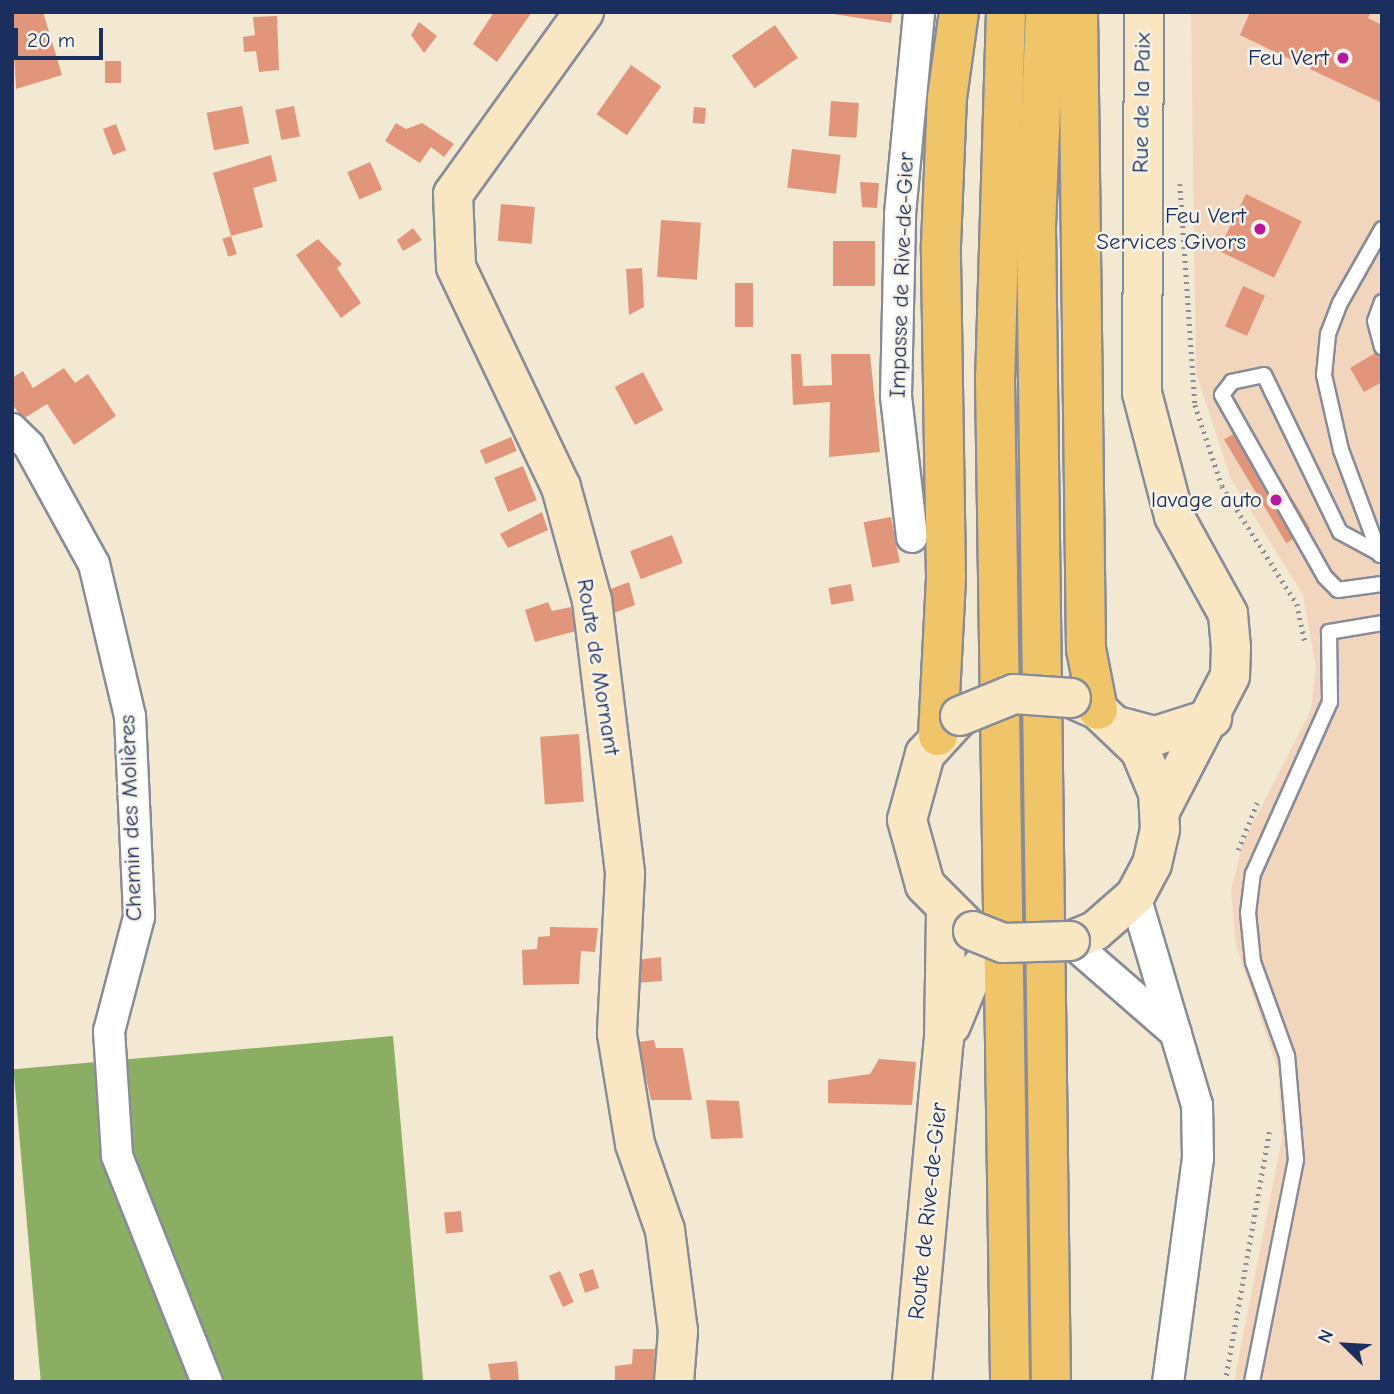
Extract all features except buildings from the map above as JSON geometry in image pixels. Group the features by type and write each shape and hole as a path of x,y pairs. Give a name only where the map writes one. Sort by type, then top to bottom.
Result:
{"highway":[{"path":"949,726 941,245 947,98 959,12"},
{"path":"1006,12 995,377 1010,1382"},
{"path":"1045,12 1036,227 1051,1382"},
{"path":"1078,12 1086,649 1097,712"}],"main road":[{"name":"Route de Mornant","path":"584,12 453,194 456,267 561,487 592,600 625,874 617,1034 635,1144 665,1230 678,1331 674,1382"},
{"name":"Rue de la Paix","path":"1144,12 1142,393 1174,516 1228,614 1230,676 1212,718 1160,811"},
{"path":"1097,712 1153,776 1160,811 1152,864 1135,896 1095,931 1070,941 974,929 915,865 906,820 915,775 949,726 1014,694 1097,712 1155,736 1212,718"},
{"name":"Route de Rive-de-Gier","path":"944,1040 970,979 974,929"},
{"name":"Route de Rive-de-Gier","path":"912,1382 944,1040 974,929"}],"street":[{"name":"Impasse de Rive-de-Gier","path":"912,537 896,396 900,214 919,12"},
{"name":"Chemin des Molières","path":"12,429 29,446 94,564 130,716 139,917 109,1031 117,1156 207,1382"},
{"path":"1135,896 1197,1105 1198,1158 1168,1382"},
{"path":"1070,941 1177,1033"}],"lane":[{"path":"1381,556 1341,450 1324,375 1328,334 1354,270 1382,229"},
{"path":"1382,302 1375,321 1382,347"},
{"path":"1381,556 1340,532 1264,375 1232,382 1222,395 1325,577 1338,590 1382,584"},
{"path":"1252,1382 1296,1160 1287,1056 1253,962 1253,874 1330,702 1329,632 1382,623"}],"shaded area":[{"path":"1191,12 1382,12 1382,1382 1234,1382 1282,1139 1278,1069 1236,946 1231,890 1243,843 1311,710 1316,666 1303,595 1231,479 1196,373"}],"green space":[{"path":"393,1036 423,1382 41,1382 13,1069"}],"place":[{"name":"Feu Vert","path":"1343,58"},
{"name":"Feu Vert Services Givors","path":"1260,229"},
{"name":"lavage auto","path":"1276,500"}]}
